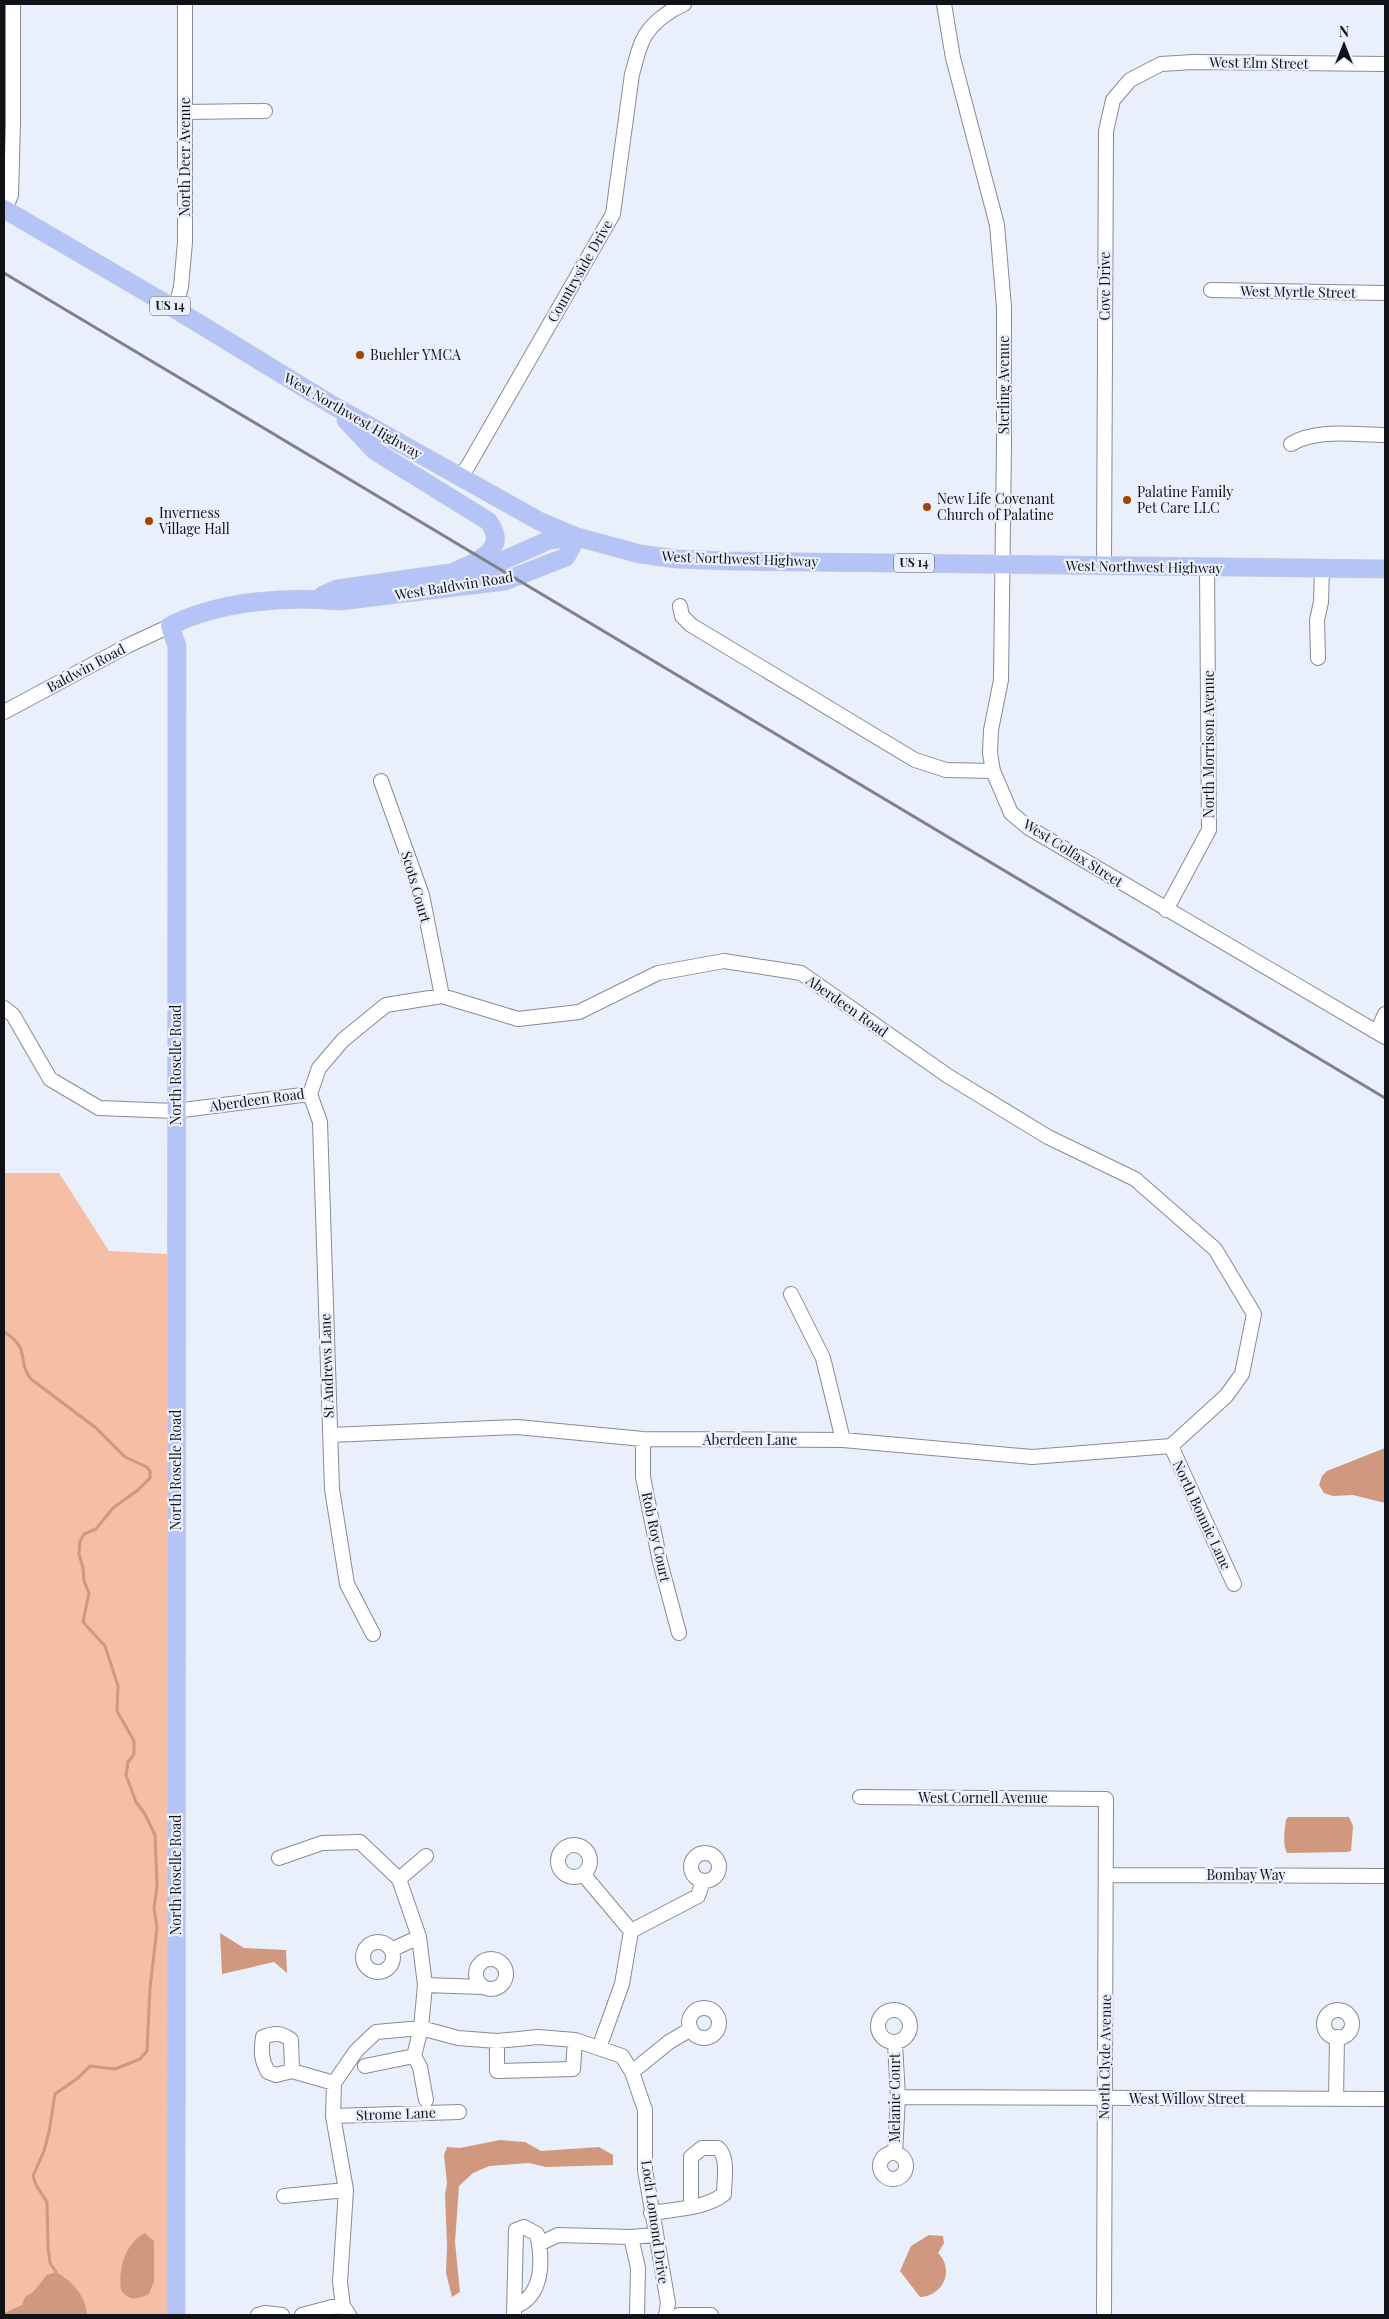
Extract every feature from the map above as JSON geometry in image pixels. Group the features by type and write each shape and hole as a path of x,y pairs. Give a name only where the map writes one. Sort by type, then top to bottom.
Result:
{"main road":[{"name":"West Northwest Highway","path":"4,209 175,309 334,406 539,521 577,537 640,554 677,559 1207,568 1385,569"},
{"path":"334,406 375,451 488,521 495,530 495,542 488,556 452,573"},
{"name":"West Baldwin Road","path":"315,598 337,589 452,573 491,565 549,540 577,537"},
{"name":"West Baldwin Road","path":"170,626 206,611 230,606 315,598 340,601 505,581 566,557 577,537"},
{"name":"North Roselle Road","path":"170,626 177,646 175,1111 176,2315"}],"street":[{"path":"4,209 11,195 14,124 13,4"},
{"name":"North Deer Avenue","path":"175,309 181,287 185,242 185,4"},
{"name":"Countryside Drive","path":"459,477 468,466 613,214 632,74 644,36 668,7 684,4"},
{"name":"Sterling Avenue","path":"944,4 953,58 997,225 1004,307 1001,680 989,742 993,771"},
{"name":"West Elm Street","path":"1194,62 1385,64"},
{"name":"Cove Drive","path":"1104,566 1106,131 1114,100 1130,80 1160,64 1194,62"},
{"path":"185,112 265,111"},
{"name":"West Myrtle Street","path":"1211,290 1385,293"},
{"path":"1291,444 1301,438 1314,434 1385,435"},
{"name":"North Morrison Avenue","path":"1166,910 1209,830 1207,568"},
{"path":"1318,658 1317,620 1322,602 1322,569"},
{"path":"680,606 682,616 691,625 915,760 946,770 993,771"},
{"name":"Baldwin Road","path":"4,712 129,645 170,626"},
{"name":"West Colfax Street","path":"993,771 1011,813 1029,828 1381,1035"},
{"name":"Scots Court","path":"381,782 422,895 442,996"},
{"name":"Aberdeen Road","path":"175,1111 310,1094 319,1068 343,1040 386,1005 442,996 518,1020 579,1012 658,973 724,961 801,973 948,1076 1048,1137 1135,1179 1215,1249 1254,1314 1242,1374 1226,1396 1171,1446"},
{"path":"4,1008 13,1015 50,1079 99,1108 175,1111"},
{"path":"1381,1035 1385,1014"},
{"name":"St Andrews Lane","path":"310,1094 320,1122 332,1489 344,1571 348,1584 373,1634"},
{"path":"791,1294 823,1358 843,1440"},
{"name":"Aberdeen Lane","path":"330,1435 517,1427 642,1439 843,1440 1032,1457 1171,1446"},
{"name":"Rob Roy Court","path":"642,1439 643,1477 660,1562 679,1633"},
{"name":"North Bonnie Lane","path":"1171,1446 1234,1584"},
{"name":"West Cornell Avenue","path":"860,1797 1106,1799"},
{"name":"North Clyde Avenue","path":"1104,2315 1106,1799"},
{"path":"279,1858 322,1843 360,1842 399,1879 419,1937 425,1985 421,2028 414,2056 420,2067 426,2100"},
{"path":"399,1879 426,1856"},
{"path":"583,1874 631,1931 622,1984 599,2048"},
{"name":"Bombay Way","path":"1107,1875 1385,1876"},
{"path":"631,1931 698,1896 703,1881"},
{"path":"392,1950 419,1937"},
{"path":"425,1985 483,1987"},
{"name":"Loch Lomond Drive","path":"334,2083 356,2052 376,2032 421,2028 458,2038 497,2041 538,2037 575,2040 622,2056 632,2072 645,2110 645,2170 668,2303 666,2315"},
{"path":"632,2072 669,2042 691,2029"},
{"path":"1336,2099 1337,2037"},
{"path":"497,2041 497,2071 573,2069 575,2040"},
{"name":"Melanie Court","path":"895,2043 898,2097 895,2153"},
{"path":"365,2066 414,2056"},
{"path":"292,2071 334,2083 332,2116 346,2190 340,2270 346,2310 332,2307 302,2315"},
{"name":"West Willow Street","path":"898,2097 1385,2099"},
{"name":"Strome Lane","path":"332,2116 459,2112"},
{"path":"284,2196 346,2190"},
{"path":"651,2213 691,2206"},
{"path":"524,2227 537,2234 541,2276 531,2294 514,2311 516,2230 524,2227"},
{"path":"539,2244 558,2234 631,2237 655,2235"},
{"path":"631,2237 638,2268 637,2315"},
{"path":"258,2315 265,2313 282,2315"},
{"path":"679,2315 711,2315"}],"shaded area":[{"path":"4,1173 59,1173 109,1251 167,1254 168,2315 4,2315"},
{"path":"1385,1448 1385,1503 1353,1495 1333,1496 1324,1493 1319,1485 1322,1476 1327,1471"},
{"path":"1289,1817 1349,1817 1353,1826 1351,1851 1287,1853 1284,1836 1286,1819"},
{"path":"220,1933 244,1948 286,1950 287,1973 274,1962 222,1974"},
{"path":"500,2140 525,2142 541,2151 599,2147 613,2155 613,2165 546,2167 529,2163 489,2166 473,2173 459,2186 455,2242 460,2292 452,2297 446,2273 445,2195 447,2183 444,2155 447,2147 460,2148"},
{"path":"145,2233 154,2241 154,2281 149,2294 130,2298 121,2290 122,2266 132,2243"},
{"path":"929,2235 943,2236 944,2243 938,2253 946,2267 946,2274 944,2281 935,2292 928,2296 920,2297 900,2271 911,2246"},
{"path":"56,2272 73,2285 81,2295 87,2315 4,2315 4,2313 22,2305 25,2297 33,2292 47,2275"}],"waterway":[{"path":"4,1332 18,1344 24,1366 31,1379 96,1428 125,1457 147,1467 150,1471 150,1478 138,1490 113,1508 96,1529 84,1534 80,1541 79,1554 84,1581 89,1593 83,1622 105,1646 118,1686 117,1711 134,1741 134,1754 128,1762 126,1775 136,1802 145,1814 155,1835 157,1886 154,1908 157,1928 150,1988 147,2051 140,2059 115,2069 90,2066 78,2078 55,2094 44,2151 33,2176 36,2185 47,2202 50,2263 56,2272"}],"railway":[{"path":"4,273 1385,1098"}],"place":[{"name":"Buehler YMCA","path":"360,355"},
{"name":"Palatine Family Pet Care LLC","path":"1127,500"},
{"name":"New Life Covenant Church of Palatine","path":"927,507"},
{"name":"Inverness Village Hall","path":"149,521"}]}
